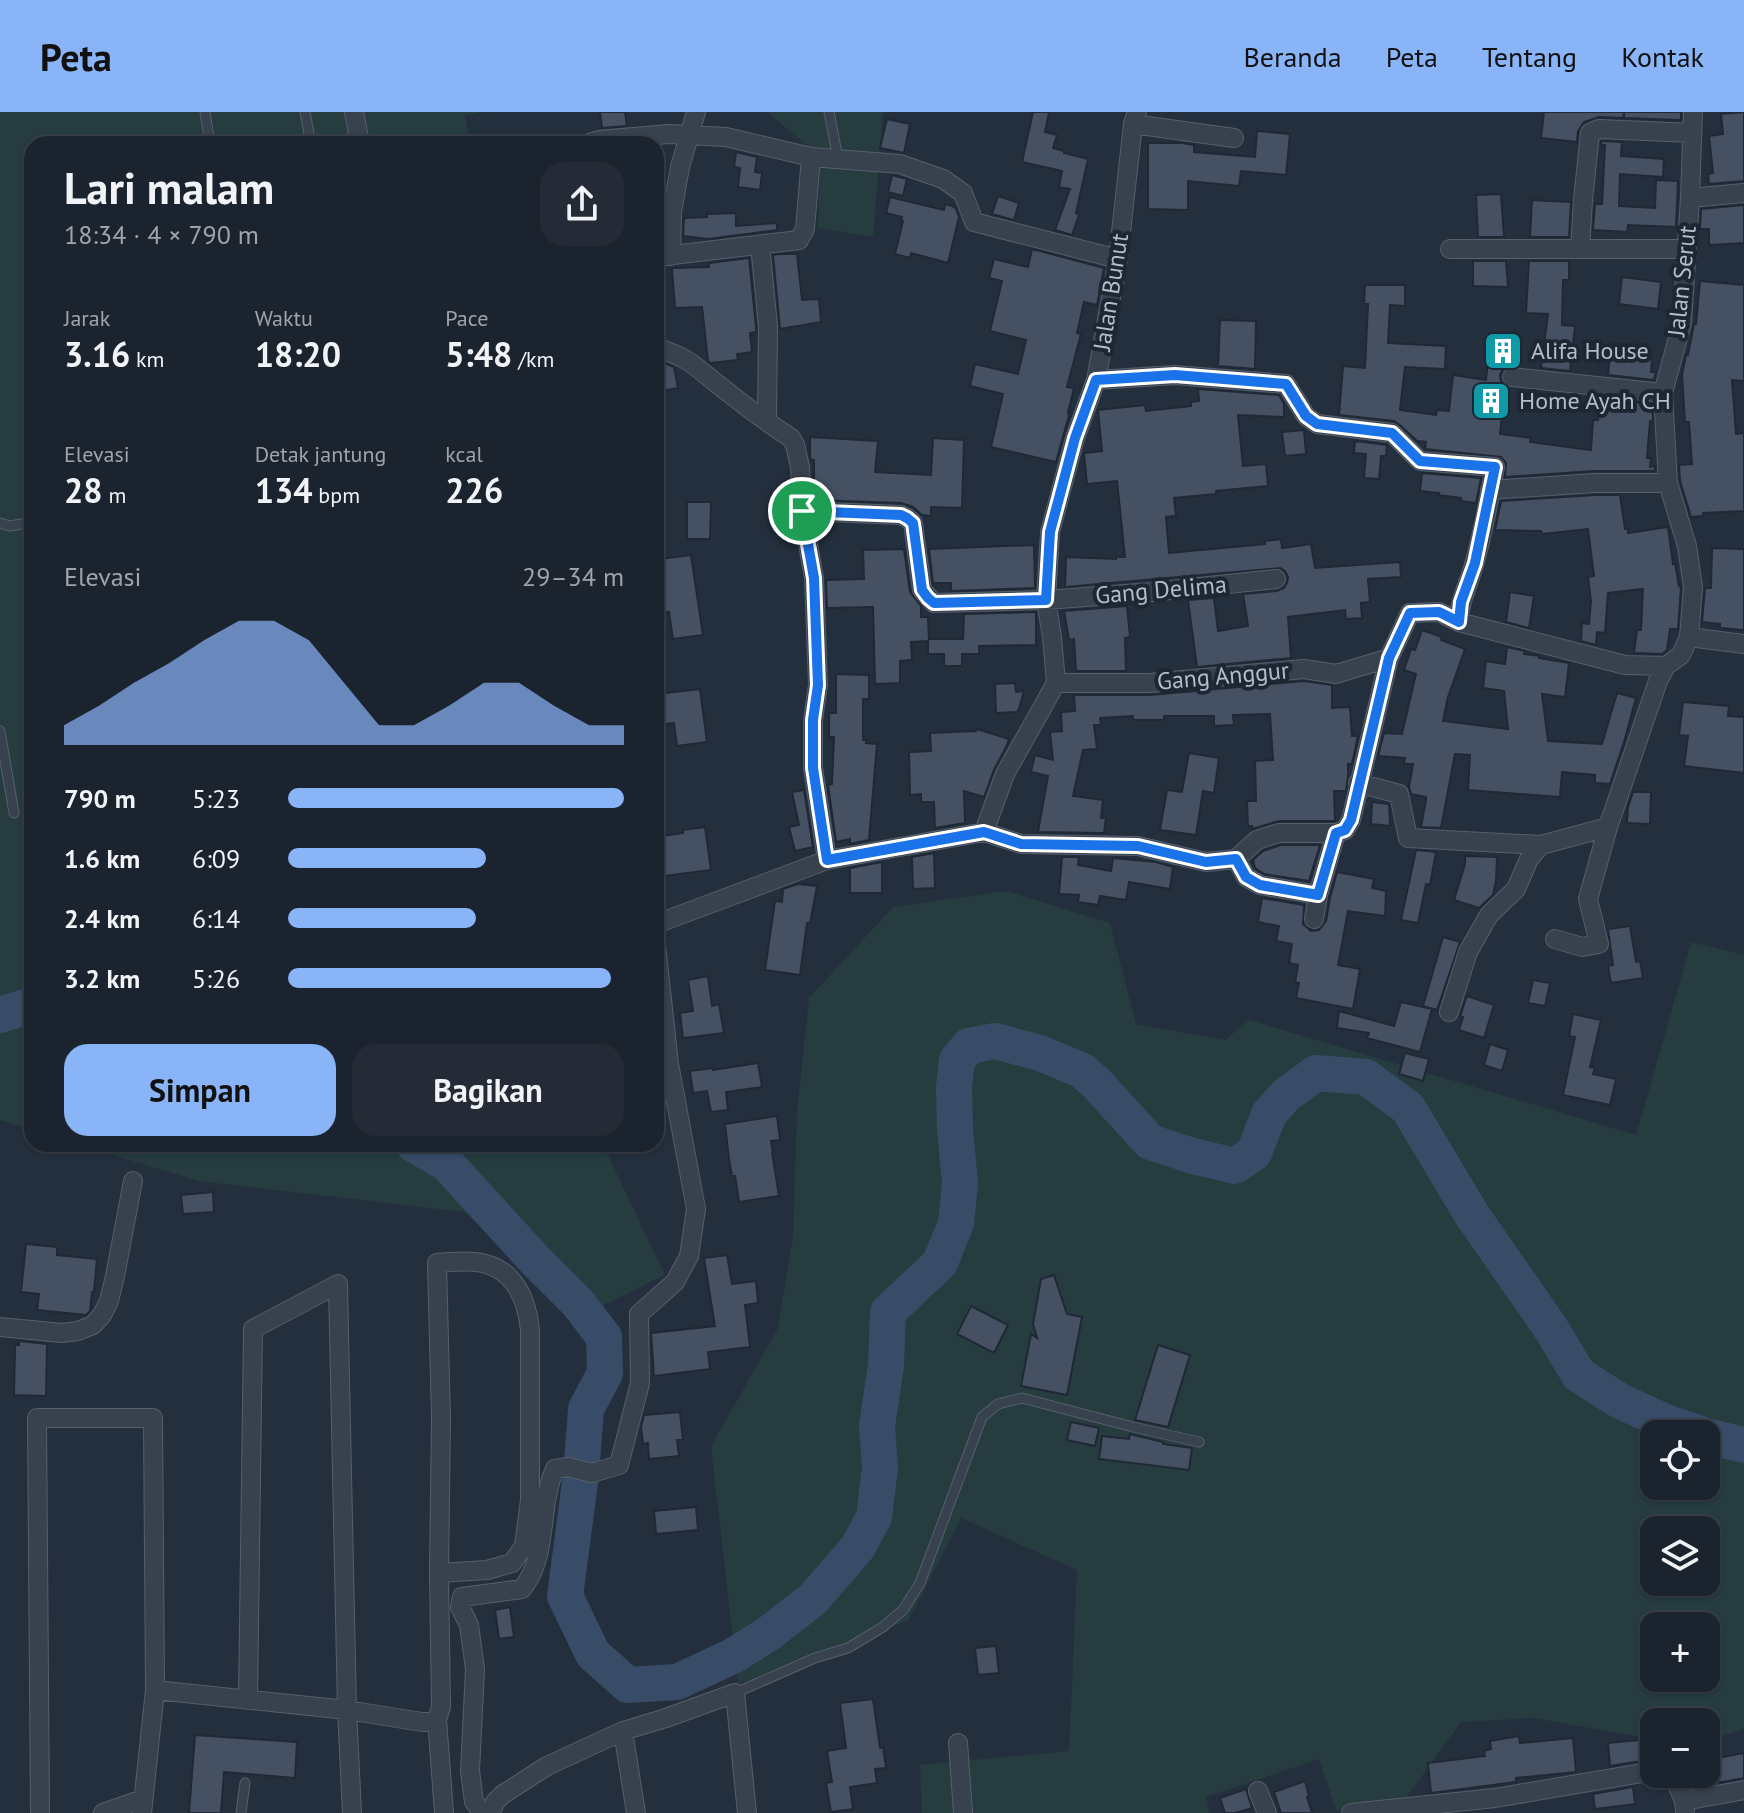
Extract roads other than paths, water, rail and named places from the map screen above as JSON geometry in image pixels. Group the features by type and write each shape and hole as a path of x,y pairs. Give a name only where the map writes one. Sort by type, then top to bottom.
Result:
{"street":[{"path":"354,112 358,136"},
{"path":"696,112 680,167 664,256 799,240 803,235 806,216 811,157"},
{"name":"Jalan Serut","path":"1689,637 1693,587 1687,546 1668,483 1663,393 1682,323 1693,112"},
{"path":"1135,118 1234,138"},
{"name":"Jalan Bunut","path":"1056,683 1046,600 1050,532 1075,438 1096,380 1118,259 1135,118"},
{"path":"1595,121 1599,129 1692,133"},
{"path":"1580,249 1590,133 1595,121"},
{"path":"634,136 691,134 726,137 811,157 900,164 943,179 963,193 974,222 1118,259"},
{"path":"1690,198 1744,193"},
{"path":"760,245 768,326 767,422"},
{"path":"1450,249 1687,249"},
{"path":"664,350 696,366 791,438 795,445 800,467 802,511 814,578 818,685 813,720 813,768 827,860"},
{"path":"1096,380 1175,375 1286,384 1306,416 1317,424 1392,433 1420,461 1495,467 1486,520 1461,602 1459,622"},
{"path":"1512,377 1663,393"},
{"path":"1490,490 1595,483 1668,483"},
{"name":"Gang Delima","path":"802,511 901,515 907,518 913,523 922,590 934,603 1046,600 1276,579"},
{"path":"664,921 827,860 984,832 1021,844 1138,846 1206,862 1236,859 1257,840 1279,833 1336,833 1345,830 1351,820 1389,658 1410,613 1439,612 1459,622 1625,665 1666,666"},
{"path":"1555,939 1582,947 1599,944 1588,899 1608,827 1658,681 1666,666 1681,655 1689,637 1744,644"},
{"name":"Gang Anggur","path":"1056,683 1150,683 1304,669 1336,674 1389,658"},
{"path":"984,832 1005,774 1056,683"},
{"path":"1358,783 1399,794 1408,838 1541,845 1608,827"},
{"path":"1314,919 1336,833"},
{"path":"1449,1012 1468,952 1489,915 1516,889 1529,859 1541,845"},
{"path":"1236,859 1246,877 1260,885 1318,895"},
{"path":"483,1813 474,1802 470,1771 475,1669 469,1625 460,1607 462,1597 522,1589 531,1578 541,1541 549,1482 555,1469 568,1467 592,1473 619,1465 640,1383 639,1314 675,1282 689,1256 696,1209 669,1064 664,1018"},
{"path":"0,1327 62,1333 93,1325 109,1301 133,1181"},
{"path":"439,1573 487,1570 512,1563 524,1546 530,1500 528,1309 513,1281 498,1269 481,1262 437,1263 441,1418 439,1573 441,1707 437,1719 444,1813"},
{"path":"248,1700 253,1329 338,1284 352,1813"},
{"path":"40,1813 37,1418 153,1418 155,1690 142,1806 103,1813"},
{"path":"155,1690 347,1710 422,1722 437,1719"},
{"path":"491,1813 502,1795 547,1766 623,1731 735,1693 747,1813"},
{"path":"623,1731 636,1813"},
{"path":"958,1743 963,1813"},
{"path":"1351,1813 1495,1798 1640,1773"},
{"path":"1678,1788 1685,1807 1744,1790"},
{"path":"1258,1791 1267,1813"}],"lane":[{"path":"205,112 209,136"},
{"path":"305,112 310,136"},
{"path":"829,112 838,159"},
{"path":"0,523 10,526 24,523"},
{"path":"0,731 14,813"},
{"path":"735,1693 815,1658 848,1648 883,1627 903,1610 920,1583 982,1417 998,1404 1022,1398 1199,1442"},
{"path":"241,1813 245,1783"}],"waterway":[{"path":"0,1015 24,1008"},
{"path":"427,1152 447,1164 578,1303 604,1337 605,1373 586,1409 565,1596 593,1654 628,1685 677,1682 733,1656 813,1599 858,1547 874,1517 880,1467 877,1426 886,1365 888,1312 940,1263 956,1223 960,1183 954,1087 957,1060 969,1046 995,1041 1040,1053 1083,1071 1150,1142 1235,1166 1254,1153 1269,1114 1286,1095 1316,1073 1366,1077 1408,1108 1472,1215 1550,1327 1579,1375 1620,1401 1661,1420"},
{"path":"1720,1439 1744,1445"}],"place":[{"name":"Alifa House","path":"1503,351"},
{"name":"Home Ayah CH","path":"1491,401"}]}
